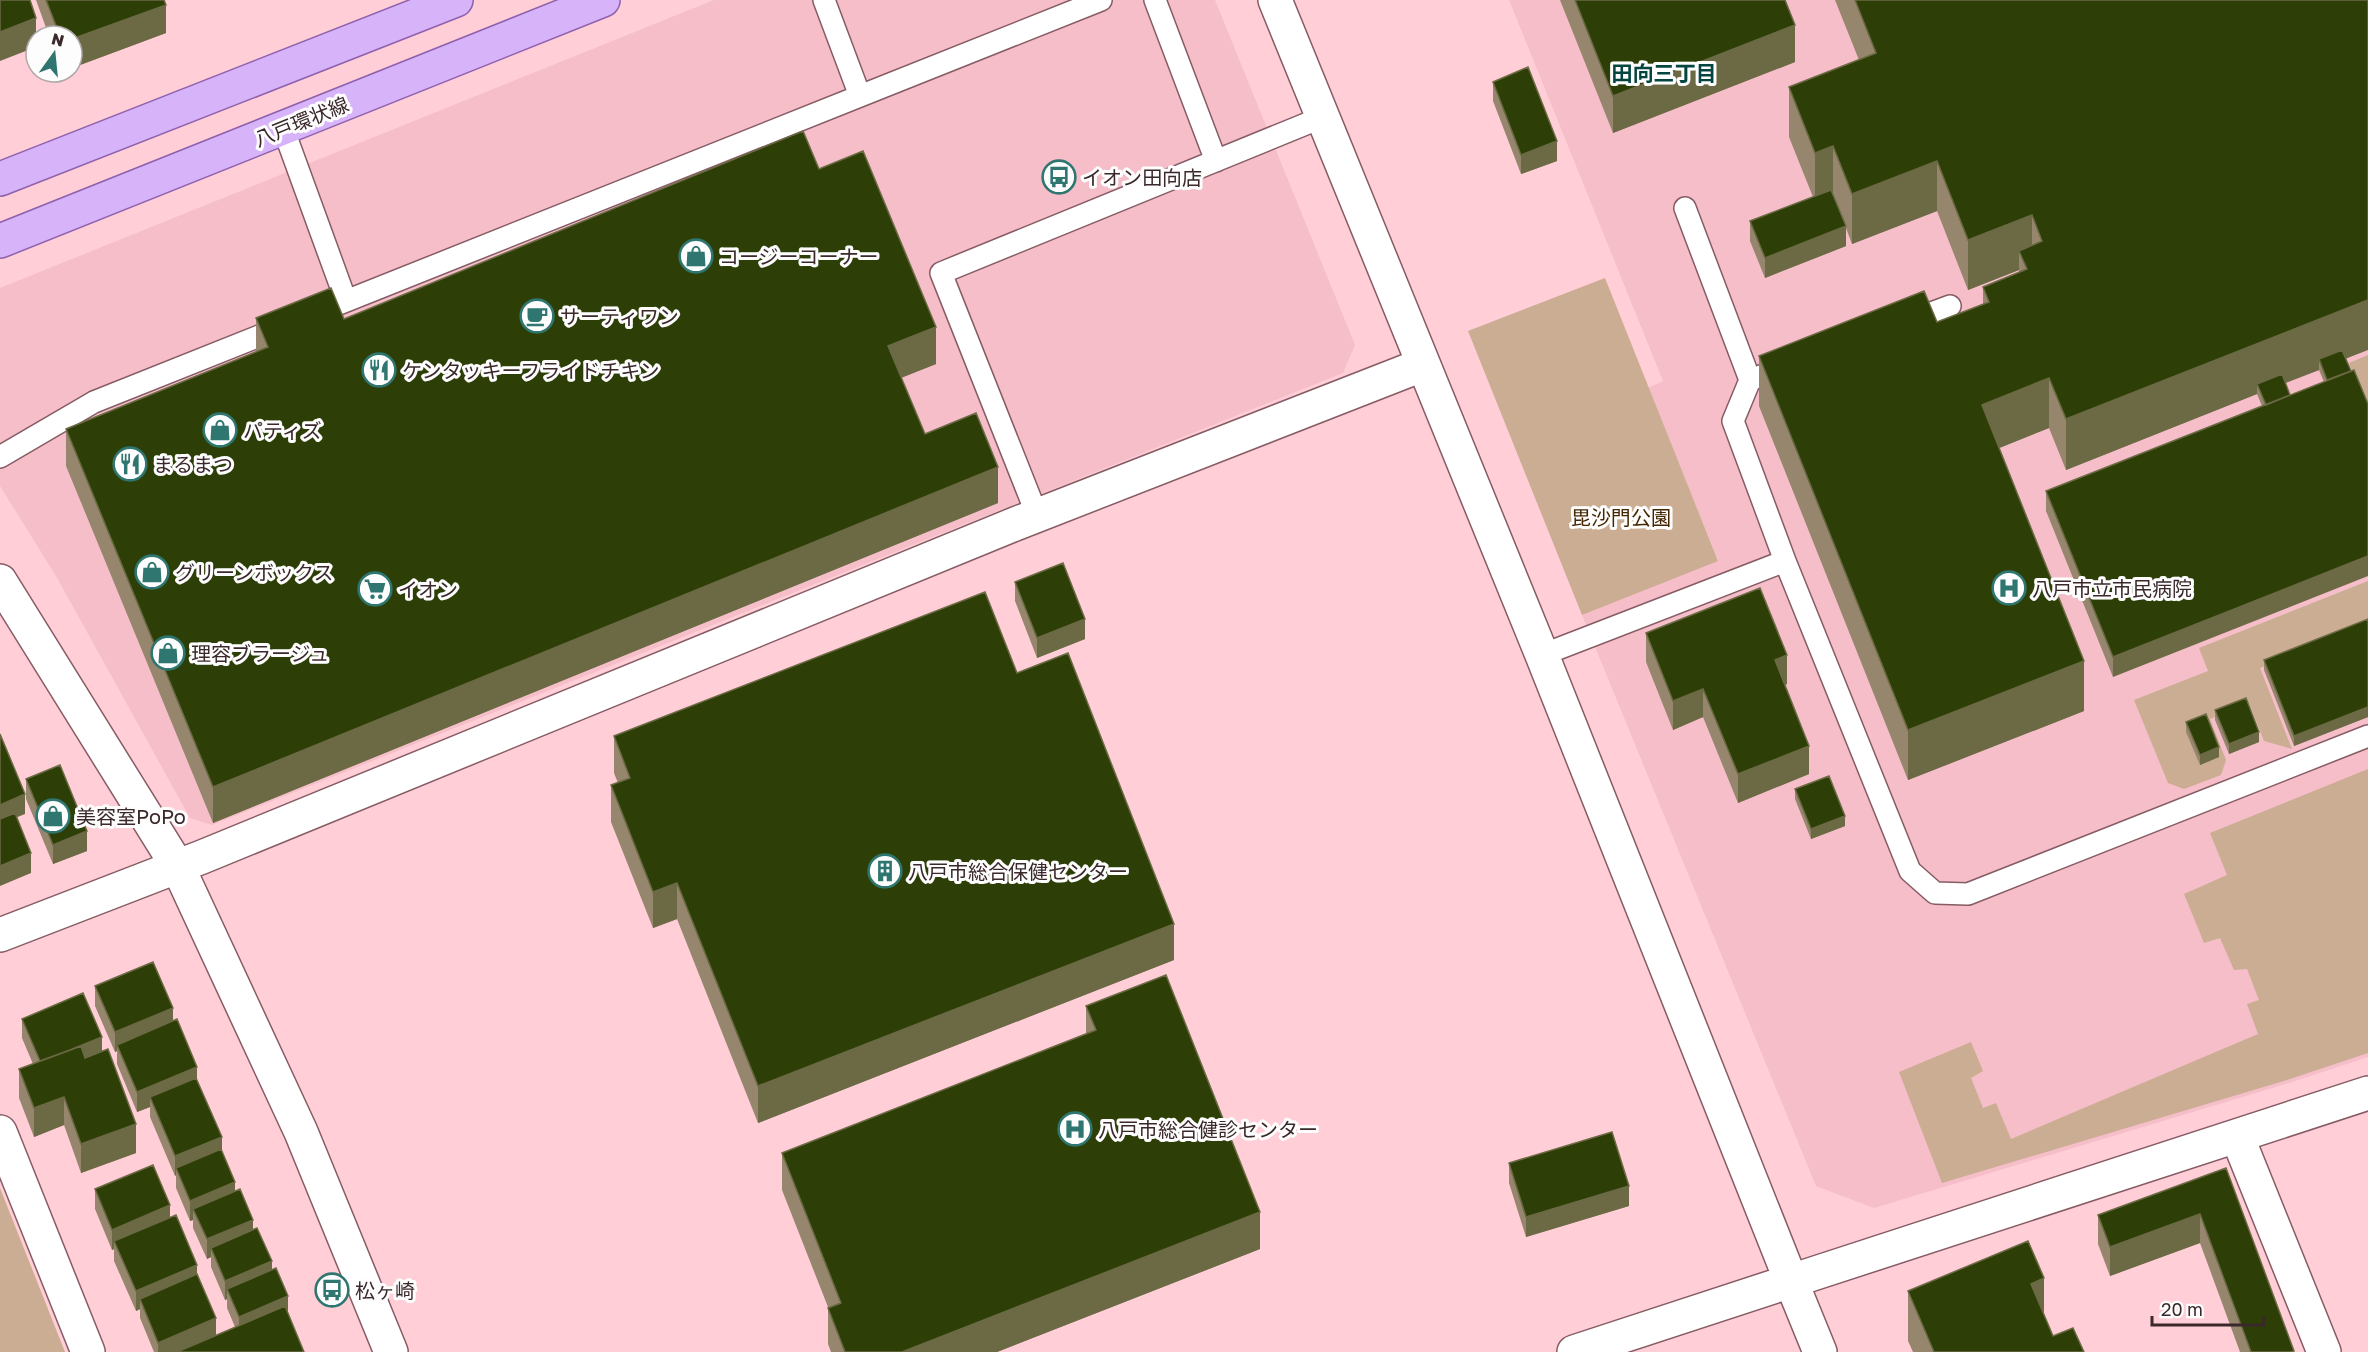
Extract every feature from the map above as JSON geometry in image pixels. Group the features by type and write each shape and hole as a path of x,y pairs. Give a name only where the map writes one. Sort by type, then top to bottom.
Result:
{"main road":[{"path":"0,179 456,0"},
{"name":"八戸環状線","path":"0,242 603,0"}],"street":[{"path":"1275,0 1542,655 1820,1352"},
{"path":"0,935 178,867 1037,515 1422,365"},
{"path":"0,581 178,867 301,1132 391,1352"},
{"path":"1574,1352 2368,1093"},
{"path":"0,1132 88,1352"},
{"path":"2237,1136 2324,1352"}],"lane":[{"path":"824,0 860,96"},
{"path":"0,457 94,402 1101,0"},
{"path":"1155,0 1216,161"},
{"path":"1037,515 941,273 1323,117"},
{"path":"283,128 346,301"},
{"path":"1685,208 1750,380 1733,421 1785,561 1910,871 1935,893 1968,894 2368,736"},
{"path":"1884,330 1950,306"},
{"path":"1750,380 1806,359"},
{"path":"1542,655 1785,561"}],"shaded area":[{"path":"714,0 1215,0 1355,345 1343,373 212,825 190,818 56,576 0,486 0,288"},
{"name":"八戸市立市民病院","path":"1509,0 2368,0 2368,1057 1874,1208 1816,1186 1582,615 1718,560 1648,388 1663,381"}],"green space":[{"name":"毘沙門公園","path":"1605,278 1718,561 1582,615 1468,331"},
{"path":"2368,355 2368,411 2349,363"},
{"path":"2368,581 2368,625 2260,668 2292,749 2264,741 2249,703 2210,719 2226,760 2221,775 2184,789 2168,783 2134,700 2208,671 2199,648"},
{"path":"2368,769 2368,1053 2287,1080 1942,1183 1899,1072 1971,1042 1983,1071 1971,1078 1983,1108 1996,1103 2011,1139 2258,1034 2247,1004 2259,1000 2247,969 2234,970 2220,938 2204,943 2184,894 2227,875 2210,833"},
{"path":"0,1188 65,1352 0,1352"}],"building":[{"path":"0,0 30,0 36,18 0,32"},
{"path":"46,0 164,0 166,5 84,35 84,24 55,24"},
{"path":"1575,0 1785,0 1795,25 1613,96"},
{"name":"八戸市立市民病院","path":"1855,0 2368,0 2368,300 2066,419 2049,378 1982,405 2084,661 1908,730 1759,356 1924,291 1937,322 1989,302 1983,287 2027,269 2019,251 2042,241 2032,215 1968,240 1937,161 1852,194 1833,146 1815,153 1789,87 1876,53"},
{"path":"1528,67 1557,141 1521,155 1493,82"},
{"path":"803,131 819,169 863,151 936,327 888,346 925,434 976,413 998,467 213,787 66,429 268,347 256,318 331,288 344,319"},
{"path":"1831,190 1846,226 1765,258 1750,221"},
{"path":"2342,350 2351,371 2327,380 2319,359"},
{"path":"2354,370 2368,404 2368,556 2113,657 2046,491"},
{"path":"2282,374 2290,395 2266,405 2257,384"},
{"path":"1063,563 1085,619 1037,638 1015,582"},
{"path":"1760,588 1787,655 1775,660 1809,746 1738,774 1703,689 1673,701 1646,633"},
{"name":"八戸市総合保健センター","path":"985,592 1017,673 1068,653 1174,924 758,1086 677,883 653,892 611,785 630,778 614,736"},
{"path":"2368,619 2368,707 2294,736 2264,660"},
{"path":"2246,698 2259,732 2229,744 2215,710"},
{"path":"2206,714 2219,747 2200,755 2186,722"},
{"path":"0,734 25,794 0,805"},
{"path":"60,765 87,831 53,845 26,779"},
{"path":"1829,776 1845,816 1811,829 1795,789"},
{"path":"15,813 31,853 0,866 0,819"},
{"path":"153,962 173,1008 115,1032 95,986"},
{"name":"八戸市総合健診センター","path":"1166,975 1260,1212 902,1352 845,1352 828,1308 841,1303 782,1153 1096,1030 1086,1006"},
{"path":"83,993 102,1037 40,1061 22,1019"},
{"path":"177,1019 197,1067 137,1092 117,1045"},
{"path":"81,1046 85,1058 108,1049 136,1124 81,1144 64,1097 34,1108 19,1069"},
{"path":"196,1078 222,1137 175,1156 150,1097"},
{"path":"1612,1132 1629,1186 1526,1217 1509,1163"},
{"path":"221,1149 235,1182 190,1201 176,1168"},
{"path":"153,1165 170,1205 112,1230 95,1189"},
{"path":"2226,1168 2294,1351 2251,1352 2200,1214 2110,1247 2098,1215"},
{"path":"240,1189 253,1220 207,1239 193,1209"},
{"path":"176,1215 197,1265 136,1291 114,1241"},
{"path":"257,1228 272,1261 225,1281 211,1248"},
{"path":"2028,1241 2044,1278 2031,1284 2053,1336 2073,1328 2084,1352 1934,1352 1908,1291"},
{"path":"276,1268 288,1296 239,1317 227,1289"},
{"path":"197,1274 216,1318 158,1343 140,1299"},
{"path":"285,1306 304,1352 177,1352"}],"place":[{"name":"イオン田向店","path":"1059,177"},
{"name":"コージーコーナー","path":"696,256"},
{"name":"サーティワン","path":"537,316"},
{"name":"ケンタッキーフライドチキン","path":"379,370"},
{"name":"パティズ","path":"220,430"},
{"name":"まるまつ","path":"130,464"},
{"name":"グリーンボックス","path":"152,572"},
{"name":"八戸市立市民病院","path":"2009,588"},
{"name":"イオン","path":"375,589"},
{"name":"理容ブラージュ","path":"168,653"},
{"name":"美容室PoPo","path":"53,816"},
{"name":"八戸市総合保健センター","path":"885,871"},
{"name":"八戸市総合健診センター","path":"1075,1129"},
{"name":"松ヶ崎","path":"332,1290"}],"district":[{"name":"田向三丁目","path":"1664,73"}]}
